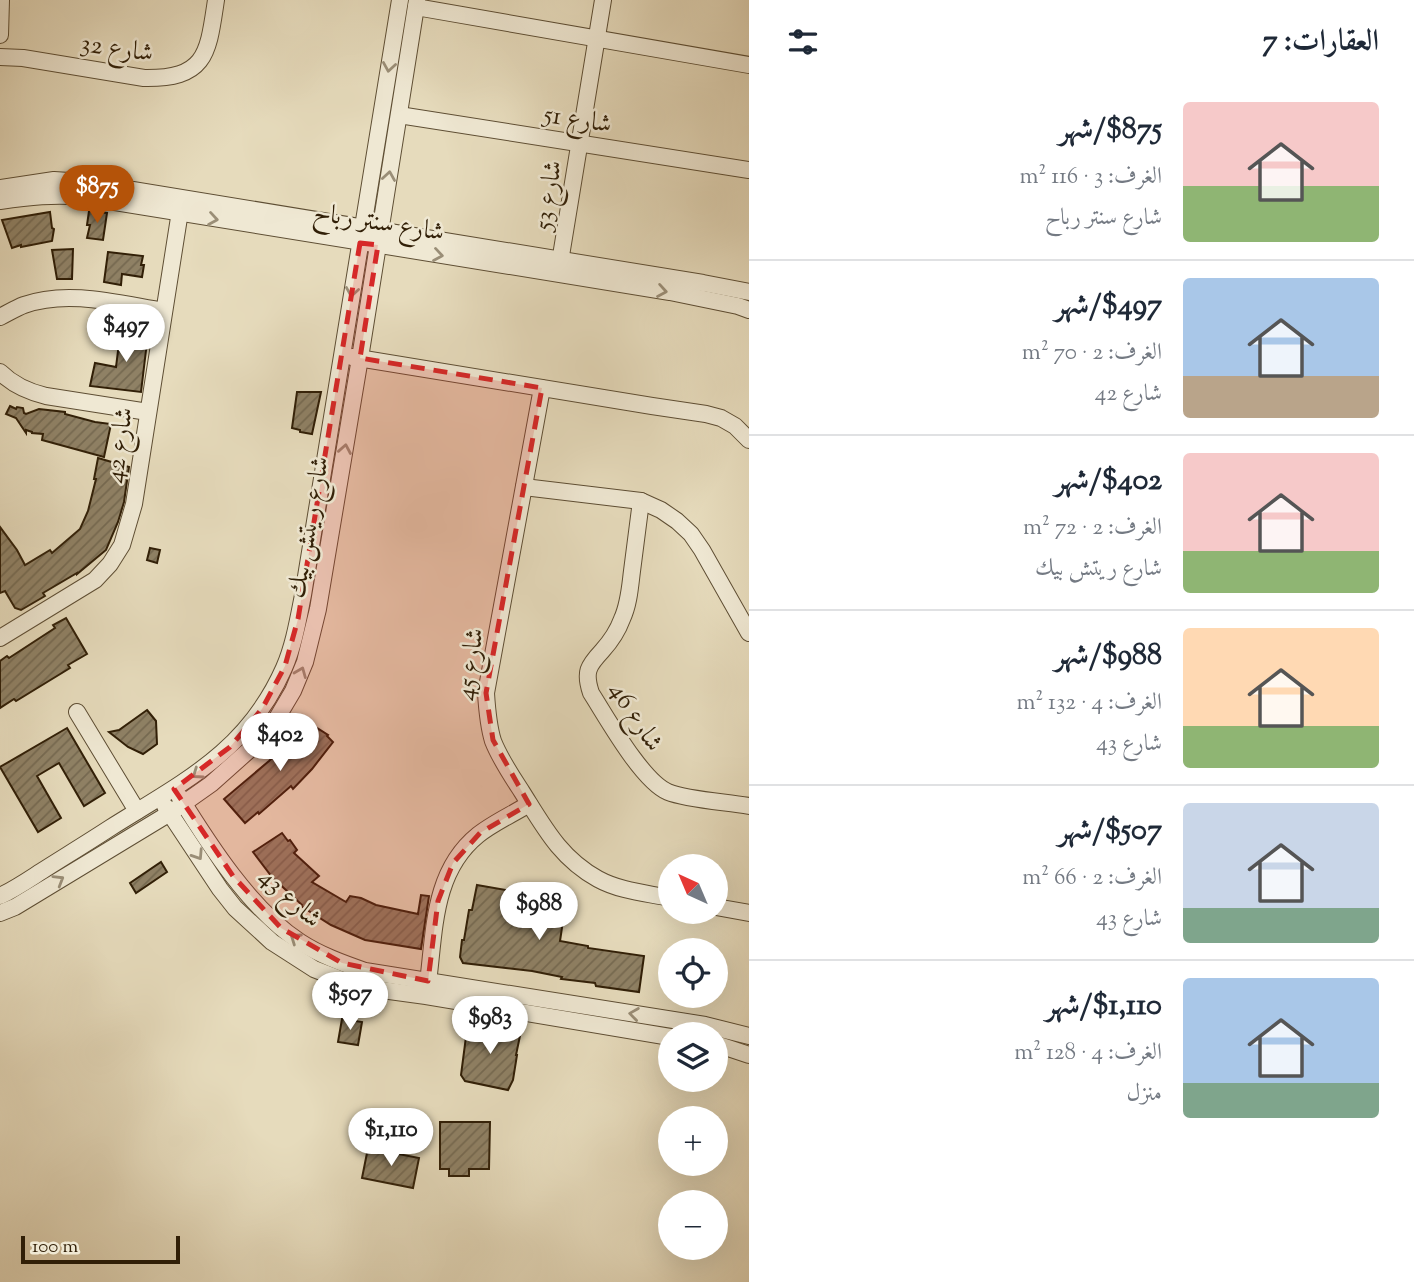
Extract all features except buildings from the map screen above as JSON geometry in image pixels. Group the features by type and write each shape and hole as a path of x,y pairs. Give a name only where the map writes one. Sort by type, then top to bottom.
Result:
{"street":[{"path":"0,35 1,0"},
{"name":"شارع 32","path":"0,57 23,58 144,78 163,79 178,76 192,69 203,58 210,43 216,0"},
{"name":"شارع ريتش بيك","path":"0,896 212,764 247,729 275,688 285,666 303,595 400,0"},
{"name":"شارع 53","path":"560,267 603,0"},
{"path":"416,4 749,65"},
{"name":"شارع ريتش بيك","path":"0,914 177,808 211,784 257,743 277,718 293,691 305,662 318,609 416,4"},
{"name":"شارع 51","path":"399,115 749,170"},
{"name":"شارع سنتر رباح","path":"0,188 68,180 181,205 379,238 560,267 703,283 749,292"},
{"name":"شارع سنتر رباح","path":"0,201 64,195 181,205"},
{"name":"شارع 42","path":"1,635 95,580 110,564 122,545 134,503 181,205"},
{"name":"شارع سنتر رباح","path":"560,267 749,310"},
{"path":"0,317 23,305 56,299 90,299 164,311"},
{"path":"343,355 706,414 721,418 749,440"},
{"path":"0,372 31,393 148,412"},
{"name":"شارع 45","path":"541,388 486,693 487,717 503,762 547,833 562,852 601,881 658,896"},
{"path":"524,486 642,501 677,520 702,550 749,633"},
{"name":"شارع 46","path":"642,501 623,617 615,635 594,658 588,670 587,682 591,693 640,768 657,785 668,792 749,806"},
{"path":"77,712 137,811"},
{"name":"شارع 43","path":"167,794 220,889 253,926 272,942 314,969 336,979 360,987 427,989 705,1025 749,1036"},
{"path":"427,989 438,901 453,863 464,847 480,833 529,804"},
{"path":"728,909 749,913"},
{"name":"شارع 43","path":"427,989 658,1035"},
{"path":"728,1048 749,1055"}],"highlighted area":[{"path":"360,243 378,245 360,358 542,388 486,693 493,740 529,804 480,833 453,863 438,901 428,981 342,963 281,928 233,876 174,789 230,747 262,709 285,666 298,619"}]}
